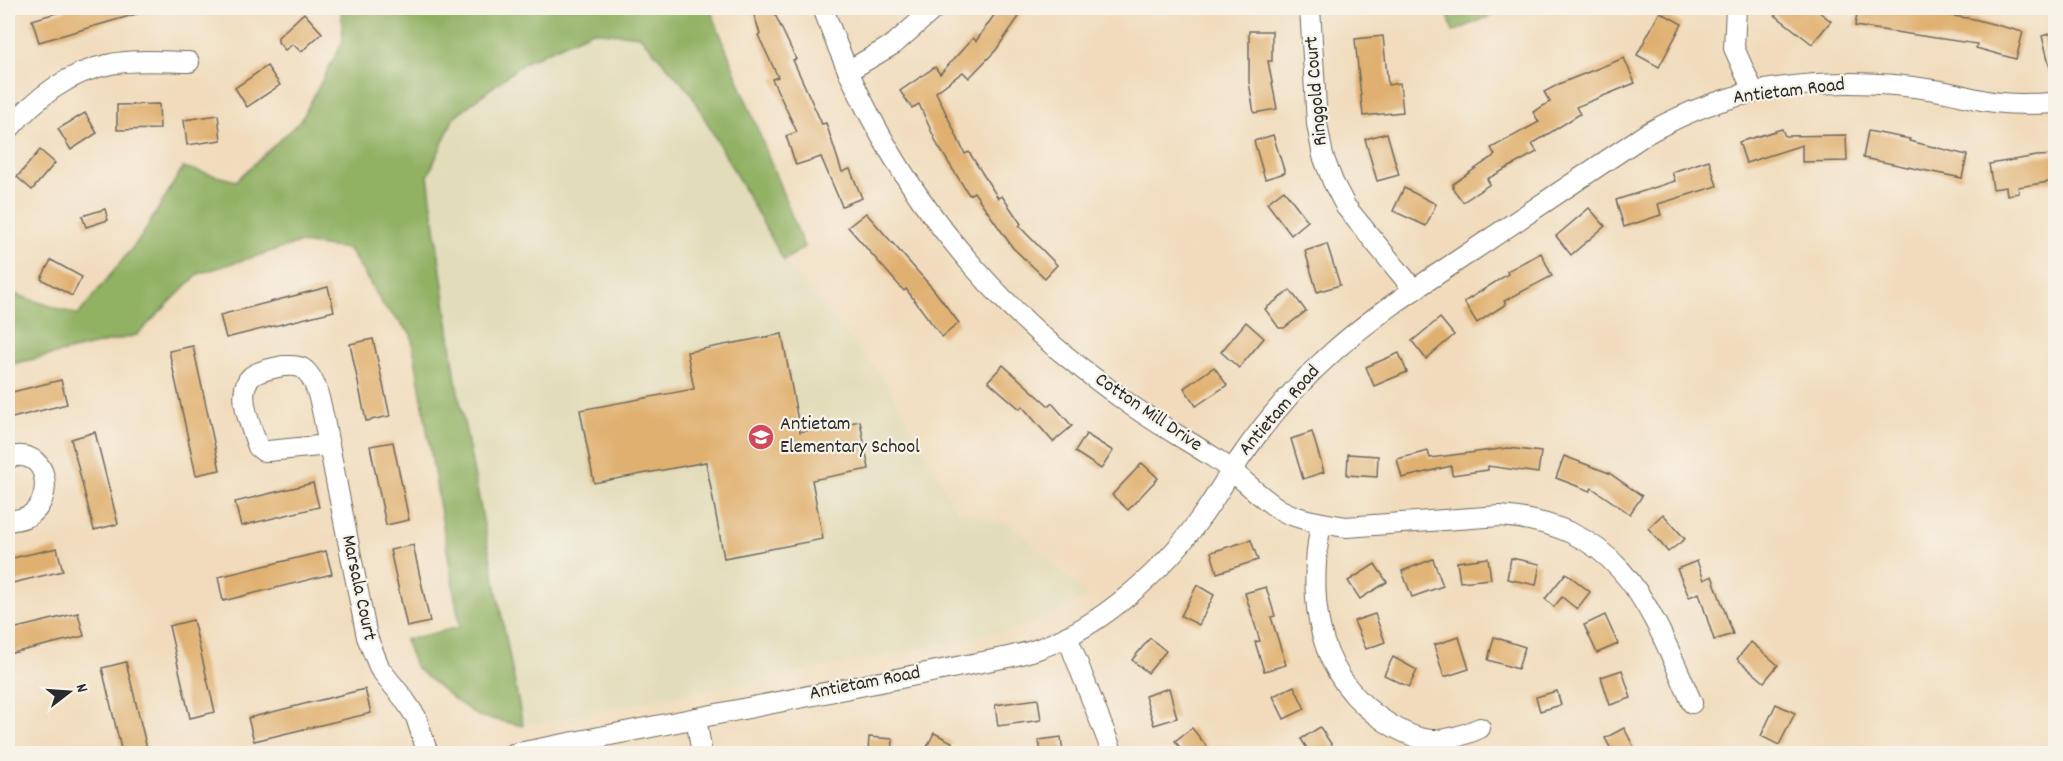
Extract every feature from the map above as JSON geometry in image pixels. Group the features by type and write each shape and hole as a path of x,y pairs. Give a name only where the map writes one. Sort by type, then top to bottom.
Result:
{"street":[{"name":"Cotton Mill Drive","path":"823,8 848,71 873,124 900,171 931,215 1000,297 1031,326 1122,399 1232,469 1274,506 1322,523 1346,527 1500,516 1548,523 1571,532 1604,553 1637,589 1660,630 1692,703"},
{"path":"848,71 894,44 935,8"},
{"name":"Ringgold Court","path":"1310,8 1317,124 1327,165 1346,207 1414,290"},
{"path":"1736,8 1734,48 1754,93"},
{"path":"8,130 42,94 87,70 112,63 189,62"},
{"name":"Antietam Road","path":"513,753 1008,657 1044,647 1067,636 1121,601 1171,555 1199,520 1232,469 1268,420 1333,351 1414,290 1646,134 1683,115 1722,100 1813,85 1892,85 1936,90 1990,102 2025,105 2055,104"},
{"name":"Marsala Court","path":"329,445 268,452 258,447 244,403 247,384 253,375 283,366 295,366 310,374 314,381 329,445 367,638 380,669 416,717 428,753"},
{"path":"8,458 22,456 32,460 44,475 46,485 43,500 38,509 29,516 8,521"},
{"path":"1322,523 1316,552 1316,605 1331,661 1343,682 1377,716 1414,738 1456,739 1480,728"},
{"path":"1067,636 1113,753"},
{"path":"696,718 702,753"}],"shaded area":[{"path":"593,31 640,36 690,92 784,261 886,381 957,510 1012,525 1089,597 1021,628 523,726 456,381 428,176 454,117 525,62"}],"green space":[{"path":"341,8 710,8 804,247 784,261 690,92 640,36 592,31 525,62 454,117 428,176 456,381 523,726 478,716 455,700 416,668 405,640 460,627 411,334 383,305 349,249 299,243 198,274 137,335 8,365 8,292 78,315 142,236 183,167 236,181 301,120 343,41"},
{"path":"1446,8 1508,8 1453,32"},
{"path":"2055,746 2055,753 2018,753"}],"building":[{"path":"74,8 146,8 147,11 39,42 32,20"},
{"path":"752,8 772,8 796,59 793,60 822,124 826,123 842,172 850,169 862,198 842,206 821,157 796,165 786,136 797,132 772,79 778,77 758,35 760,34"},
{"path":"999,8 1025,8 996,50 969,78 963,72 936,92 965,154 969,152 998,198 1002,196 1021,224 1019,226 1057,265 1045,278 1013,248 974,192 969,195 938,146 919,104 912,108 900,91 935,67 940,74 973,38 976,41"},
{"path":"1766,8 1814,8 1831,21 1812,44"},
{"path":"1858,8 1890,8 1974,19 2023,32 2016,59 1976,48 1977,44 1855,26"},
{"path":"1660,12 1682,24 1659,67 1637,55"},
{"path":"304,13 322,33 301,52 293,44 285,50 278,42 278,37"},
{"path":"1249,31 1272,31 1272,61 1268,61 1277,109 1254,113 1249,82"},
{"path":"2055,32 2055,71 2051,71 2042,36"},
{"path":"1383,36 1388,85 1400,83 1403,112 1363,116 1355,39"},
{"path":"1624,58 1635,83 1576,107 1580,114 1532,144 1537,152 1487,179 1490,184 1463,202 1453,189 1453,184 1495,155 1491,148 1539,122 1533,112 1550,102 1544,92"},
{"path":"267,66 280,85 247,107 235,88"},
{"path":"159,104 160,129 117,130 117,105"},
{"path":"85,113 97,133 71,150 58,129"},
{"path":"218,115 221,140 187,145 184,120"},
{"path":"1782,129 1785,136 1846,135 1847,161 1802,162 1802,145 1746,163 1739,142"},
{"path":"1868,131 1910,139 1909,141 1967,155 1962,178 1863,158"},
{"path":"1387,133 1399,175 1377,181 1365,139"},
{"path":"1273,135 1285,173 1265,179 1254,141"},
{"path":"40,150 55,163 32,190 17,177"},
{"path":"2055,155 2055,181 2018,187 2019,193 2007,195 2006,187 1993,189 1989,164"},
{"path":"1709,160 1717,186 1658,204 1661,215 1624,227 1616,200 1675,181 1672,172"},
{"path":"1404,188 1436,204 1426,226 1393,211"},
{"path":"1284,190 1308,221 1291,235 1267,203"},
{"path":"1589,208 1605,226 1571,255 1556,236"},
{"path":"105,209 108,220 86,227 82,216"},
{"path":"866,213 934,290 959,323 942,337 906,289 904,291 848,227"},
{"path":"1327,244 1340,285 1317,292 1305,251"},
{"path":"1541,253 1552,276 1504,301 1506,304 1477,323 1464,302 1508,274 1507,271"},
{"path":"51,260 82,277 72,296 41,279"},
{"path":"328,287 334,311 226,338 220,315"},
{"path":"1290,290 1306,311 1284,328 1279,328 1265,309"},
{"path":"1440,318 1454,335 1426,359 1412,341"},
{"path":"1246,322 1264,338 1239,368 1221,352"},
{"path":"782,334 800,432 860,421 869,469 812,480 823,539 724,558 706,462 594,483 580,410 694,389 687,352"},
{"path":"373,339 390,416 366,421 350,344"},
{"path":"193,346 220,470 196,475 169,351"},
{"path":"1399,353 1407,372 1374,386 1366,367"},
{"path":"1003,365 1049,406 1052,403 1072,426 1053,442 1022,406 1020,409 988,381"},
{"path":"1214,367 1227,385 1196,406 1184,388"},
{"path":"61,380 67,404 8,419 8,393"},
{"path":"95,432 118,524 94,530 71,439"},
{"path":"1312,432 1324,472 1303,479 1291,439"},
{"path":"1086,434 1113,451 1101,469 1075,452"},
{"path":"393,442 409,520 386,525 370,446"},
{"path":"1508,448 1541,452 1538,473 1488,466 1488,470 1452,475 1451,466 1402,478 1397,459 1428,451 1430,458"},
{"path":"1348,454 1378,456 1377,477 1347,475"},
{"path":"1564,456 1609,473 1642,496 1630,514 1592,488 1590,491 1556,478"},
{"path":"1142,463 1158,478 1128,510 1112,495"},
{"path":"313,483 319,507 241,526 235,502"},
{"path":"1663,514 1685,539 1668,552 1648,528"},
{"path":"1251,540 1258,560 1217,573 1211,552"},
{"path":"413,545 430,622 407,627 390,550"},
{"path":"57,548 63,571 8,584 8,559"},
{"path":"326,551 332,574 223,601 218,577"},
{"path":"1488,558 1491,579 1460,582 1457,562"},
{"path":"1511,558 1540,564 1536,585 1507,579"},
{"path":"1433,559 1443,586 1412,597 1402,571"},
{"path":"1697,561 1704,580 1712,576 1733,634 1714,640 1699,593 1689,597 1677,569"},
{"path":"1375,564 1387,582 1360,599 1348,581"},
{"path":"1566,573 1590,592 1577,609 1562,597 1554,607 1545,599"},
{"path":"1197,585 1214,595 1199,625 1181,616"},
{"path":"1266,587 1275,616 1271,617 1286,665 1264,671 1255,642 1260,641 1245,593"},
{"path":"78,613 84,636 8,654 8,630"},
{"path":"1375,614 1385,642 1366,649 1354,621"},
{"path":"1605,615 1618,644 1597,653 1584,625"},
{"path":"193,620 215,712 190,718 169,626"},
{"path":"1459,637 1469,669 1444,677 1434,645"},
{"path":"1494,637 1525,647 1518,669 1488,660"},
{"path":"1150,638 1166,651 1148,673 1132,660"},
{"path":"1751,642 1778,665 1764,682 1737,659"},
{"path":"1393,657 1417,670 1409,687 1384,675"},
{"path":"126,662 148,753 122,753 102,668"},
{"path":"1622,670 1631,698 1610,705 1601,677"},
{"path":"1294,686 1305,709 1284,719 1273,696"},
{"path":"1169,688 1177,718 1154,725 1145,696"},
{"path":"365,689 371,713 254,741 248,718"},
{"path":"1557,691 1561,705 1540,711 1536,697"},
{"path":"1038,699 1041,720 998,726 995,705"},
{"path":"1776,704 1795,713 1779,745 1761,736"},
{"path":"1320,727 1337,753 1310,753 1301,739"},
{"path":"1192,728 1212,753 1184,753 1175,741"},
{"path":"1624,728 1637,753 1613,753 1605,738"},
{"path":"934,733 952,742 947,753 924,753"},
{"path":"869,737 893,739 892,753 868,753"},
{"path":"1061,737 1063,753 1041,753 1039,740"}],"place":[{"name":"Antietam Elementary School","path":"761,437"}]}
